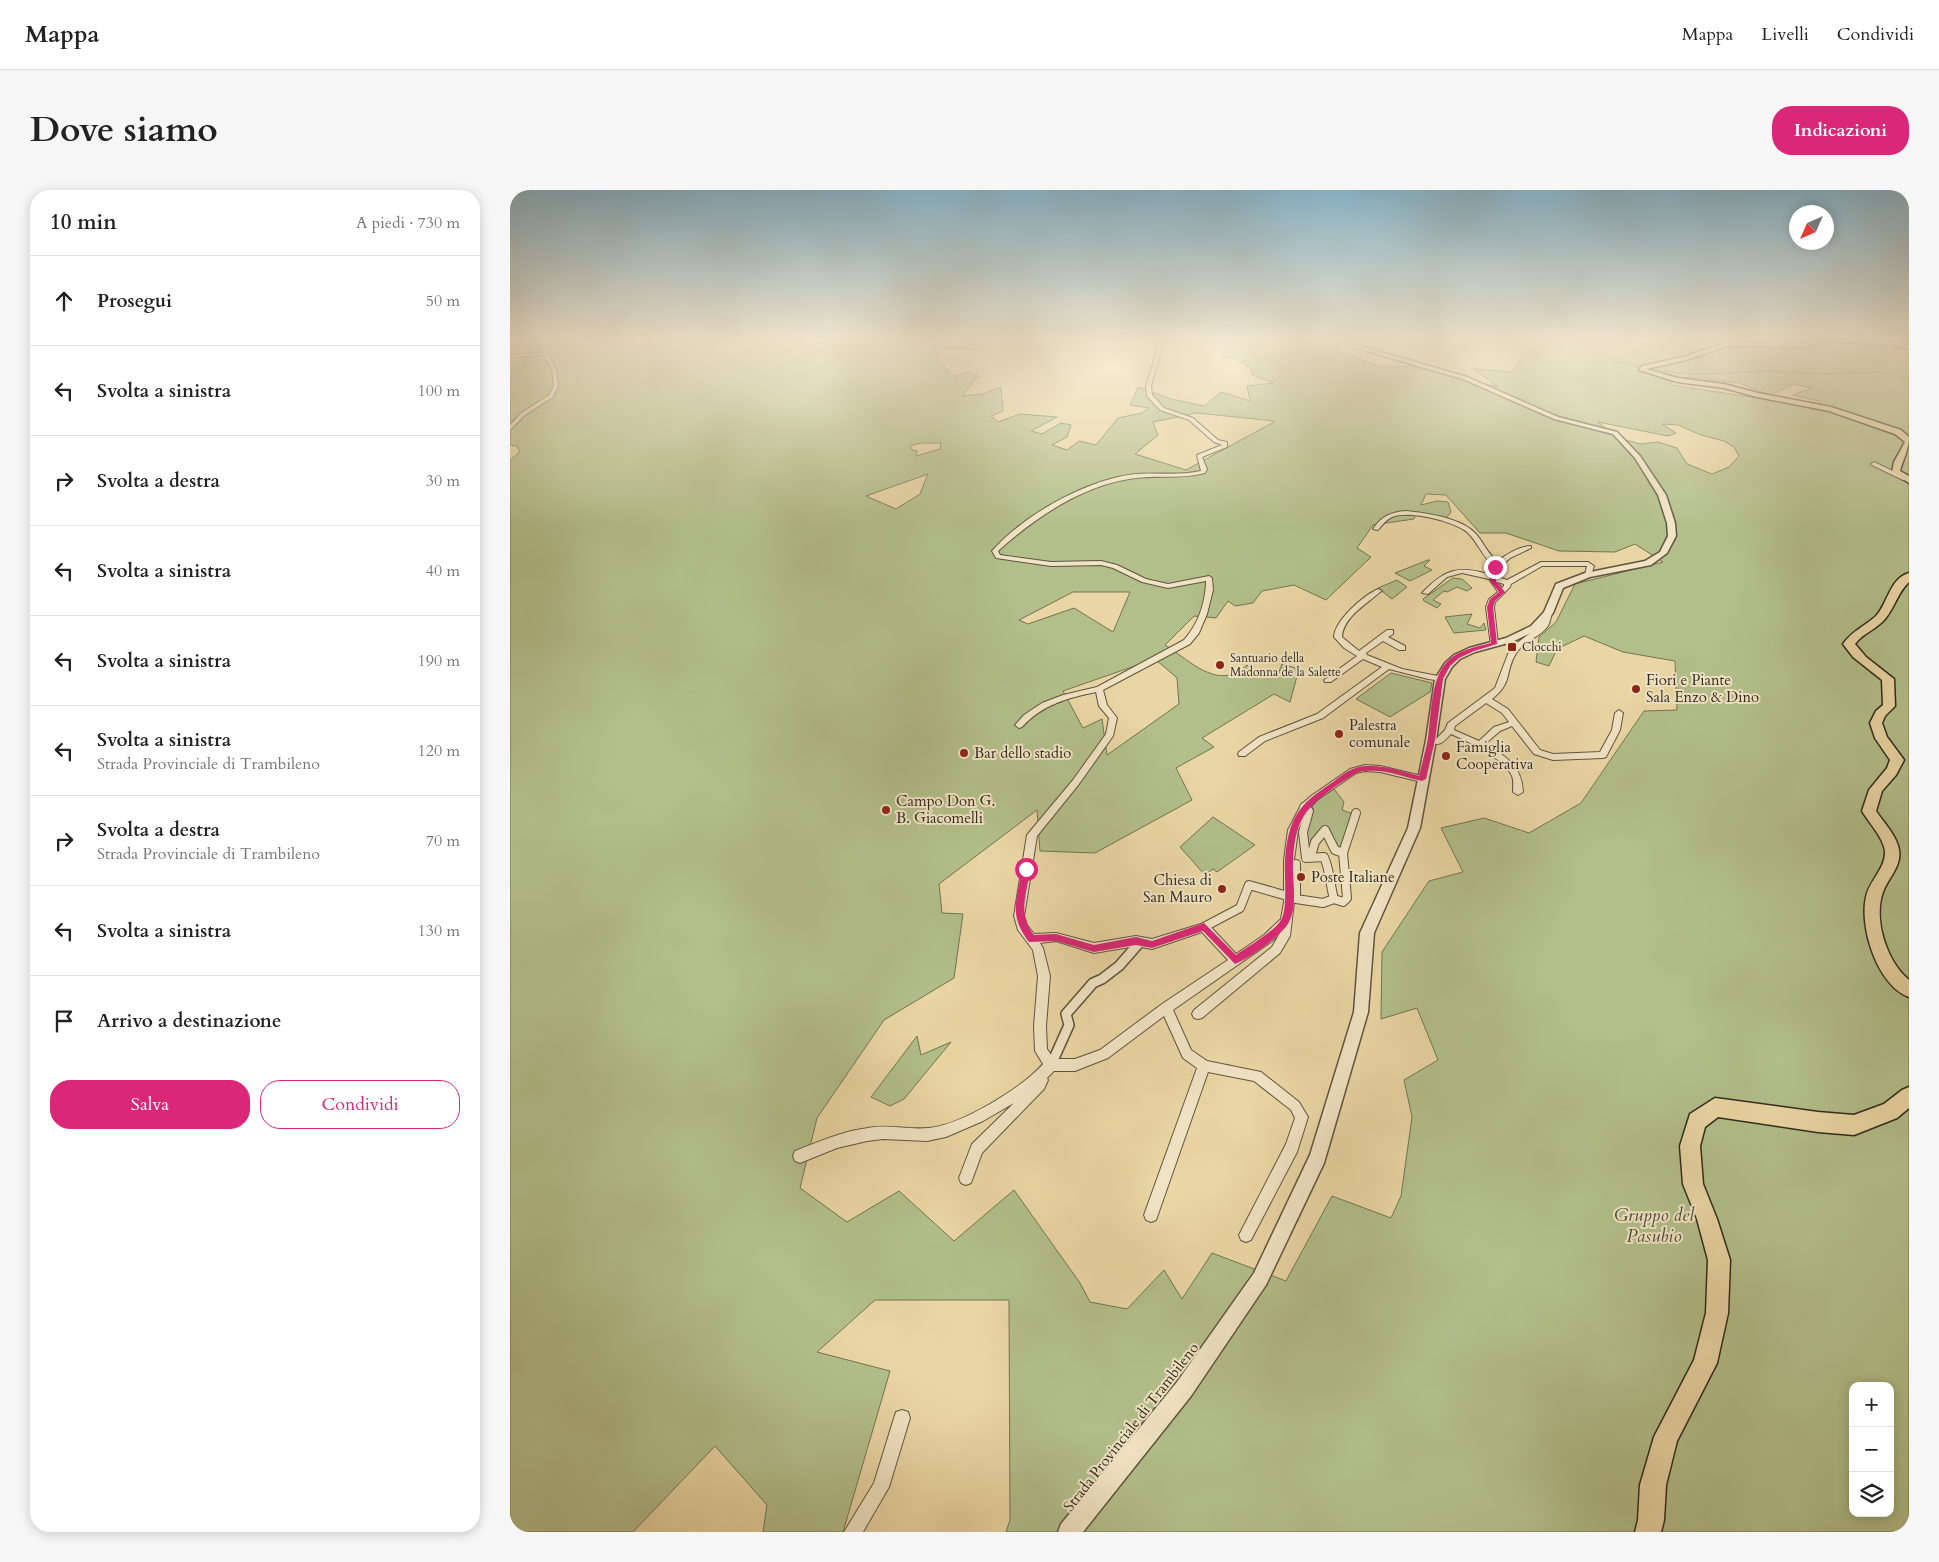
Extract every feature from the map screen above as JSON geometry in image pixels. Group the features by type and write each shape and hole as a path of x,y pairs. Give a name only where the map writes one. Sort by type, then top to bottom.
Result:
{"main road":[{"path":"1794,402 1832,410 1898,432 1909,441 1898,462 1896,472 1907,480"},
{"path":"1909,576 1898,586 1881,617 1854,636 1849,644 1853,653 1888,679 1889,706 1880,714 1876,723 1881,738 1897,760 1894,770 1879,786 1872,798 1869,811 1892,849 1892,862 1873,898 1874,930 1882,958 1900,984 1909,990"},
{"path":"1648,1532 1651,1520 1653,1485 1666,1437 1706,1363 1717,1313 1719,1260 1707,1219 1693,1184 1690,1146 1697,1121 1715,1106 1818,1122 1854,1125 1890,1111 1909,1096"}],"street":[{"path":"510,428 523,414 542,402"},
{"path":"1019,725 1026,716 1037,708 1052,701 1099,689 1186,642 1195,633 1200,622 1211,582 1209,578 1168,586 1144,581 1115,566 1101,563 1051,564 998,556 995,551 1006,540 1042,515 1078,494 1117,479 1134,476 1195,474 1203,472 1204,469 1198,456 1225,446 1225,443 1216,441 1191,419 1162,409 1158,402"},
{"name":"Strada Provinciale di Trambileno","path":"1069,1532 1184,1389 1260,1279 1318,1157 1361,1012 1367,934 1414,828 1431,740 1440,679 1448,665 1457,657 1472,650 1509,640 1534,628 1548,613 1559,586 1588,575 1648,563 1662,553 1672,536 1671,523 1662,495 1638,457 1615,433 1595,426 1556,418 1519,402"},
{"path":"1874,464 1907,480"},
{"path":"1376,529 1380,522 1393,515 1409,513 1431,515 1467,528 1486,556 1498,564"},
{"path":"1502,592 1491,573 1498,564 1529,547"},
{"path":"1494,644 1490,607 1492,600 1508,586 1507,583 1541,564 1588,564 1591,566 1588,575"},
{"path":"1426,593 1447,575 1456,572 1470,572 1507,583"},
{"path":"1378,592 1342,623 1337,632 1338,637 1361,655 1387,667 1440,679"},
{"path":"1431,740 1438,742 1449,731 1451,725 1503,684 1509,659 1522,640 1545,625 1548,613"},
{"path":"1328,680 1387,635 1402,648"},
{"path":"1242,754 1262,739 1320,716 1387,667"},
{"path":"1049,1068 1041,1051 1040,1026 1044,976 1038,948 1022,927 1019,916 1032,835 1076,782 1110,734 1113,718 1102,706 1099,689"},
{"path":"1486,699 1505,711 1537,752 1553,756 1603,755 1616,730 1619,713"},
{"path":"1479,745 1497,729 1513,723"},
{"path":"1449,731 1457,733 1479,745 1508,765 1514,771 1517,778 1518,792"},
{"path":"1198,1014 1276,950 1286,933 1289,902 1289,860 1293,830 1304,807 1340,780 1353,772 1365,768 1380,769 1422,779"},
{"path":"1304,807 1309,811 1303,832 1306,858 1308,859 1311,856 1324,857 1328,865 1334,899"},
{"path":"1296,864 1296,899 1323,903 1334,899 1343,902 1348,898 1348,889 1342,867 1344,853 1356,814"},
{"path":"1311,856 1311,852 1321,833 1325,830 1328,832 1335,850 1344,853"},
{"path":"1032,939 1056,937 1094,948 1136,941 1152,944 1204,926 1240,908 1249,885 1284,895"},
{"path":"800,1156 864,1135 877,1133 933,1134 952,1129 1025,1089 1049,1068 1075,1065 1104,1054 1166,1008 1268,938 1286,921"},
{"path":"1204,926 1235,960"},
{"path":"966,1178 977,1149 1040,1085 1069,1025 1066,1014 1093,983 1102,979 1119,966 1140,942"},
{"path":"1166,1008 1187,1054 1204,1066 1257,1076 1295,1106 1302,1117 1292,1147 1246,1235"},
{"path":"1151,1215 1204,1066"},
{"path":"853,1532 881,1486 902,1418"}],"green space":[{"name":"Gruppo del Pasubio","path":"510,402 1002,402 1003,411 991,416 998,422 1020,414 1057,417 1031,431 1042,434 1061,423 1071,425 1067,437 1052,445 1067,450 1079,441 1096,445 1118,418 1142,413 1149,408 1130,405 1131,402 1183,402 1204,406 1209,402 1780,402 1822,408 1819,402 1909,402 1909,1532 1006,1532 1010,1520 1009,1300 875,1300 817,1352 890,1371 843,1532 763,1532 767,1505 715,1446 633,1532 510,1532 510,460 520,452 517,446 510,445","holes":["1197,413 1274,421 1274,422 1186,470 1135,454 1158,435 1153,422","1598,422 1668,436 1676,433 1662,424 1678,425 1701,435 1724,441 1734,447 1739,456 1729,467 1712,474 1687,464 1677,448 1658,442 1641,444 1617,438","921,443 941,443 940,449 916,456 917,451 912,450 910,446","928,474 920,494 896,509 866,496","1426,494 1446,495 1480,533 1506,533 1559,551 1615,552 1635,544 1663,562 1575,584 1556,622 1539,637 1536,662 1549,666 1557,649 1584,636 1623,652 1675,661 1677,710 1644,711 1581,803 1529,833 1484,818 1441,828 1463,872 1429,881 1382,952 1381,1019 1417,1008 1438,1060 1404,1080 1412,1117 1401,1196 1391,1218 1332,1196 1286,1281 1212,1253 1182,1299 1164,1270 1127,1309 1090,1302 1080,1283 1014,1190 954,1241 899,1191 847,1222 800,1188 817,1118 884,1020 954,978 963,914 942,913 939,884 1037,810 1040,851 1095,853 1192,800 1176,768 1214,747 1202,738 1274,694 1290,702 1299,669 1282,664 1277,677 1250,668 1247,665 1236,673 1226,676 1215,675 1205,671 1165,645 1194,616 1216,618 1228,601 1235,606 1253,603 1262,591 1294,585 1326,600 1371,557 1357,548 1373,525 1414,519 1417,512 1446,518 1451,512 1448,502 1437,501 1421,505","1073,592 1130,592 1113,632 1074,608 1028,624 1019,620","1155,659 1177,678 1179,704 1107,755 1102,719 1083,728 1063,691"]},
{"path":"1430,560 1424,566 1432,570 1410,581 1395,573"},
{"path":"1453,578 1462,579 1472,588 1467,591 1457,587 1447,592 1444,591 1433,600 1441,604 1437,608 1424,601 1423,599"},
{"path":"1397,580 1407,587 1392,599 1378,588"},
{"path":"1472,614 1467,624 1480,628 1484,623 1486,630 1454,633 1445,617"},
{"path":"1391,673 1432,683 1430,692 1390,717 1356,699"},
{"path":"1334,789 1344,802 1342,810 1353,814 1340,850 1337,849 1328,830 1321,828 1308,853 1306,834 1308,815 1317,801"},
{"path":"1213,817 1255,845 1217,872 1213,869 1205,875 1180,847"},
{"path":"917,1036 921,1055 951,1042 904,1099 890,1106 871,1097"}],"place":[{"name":"Clocchi","path":"1512,647"},
{"name":"Santuario della Madonna de la Salette","path":"1220,665"},
{"name":"Fiori e Piante Sala Enzo & Dino","path":"1636,689"},
{"name":"Palestra comunale","path":"1339,734"},
{"name":"Bar dello stadio","path":"964,753"},
{"name":"Famiglia Cooperativa","path":"1446,756"},
{"name":"Campo Don G. B. Giacomelli","path":"886,810"},
{"name":"Poste Italiane","path":"1301,877"},
{"name":"Chiesa di San Mauro","path":"1222,889"}],"route":[{"path":"1026,869 1019,916 1022,927 1032,939 1056,937 1094,948 1136,941 1152,944 1204,926 1235,960 1268,938 1286,921 1289,902 1289,860 1293,830 1304,807 1333,784 1353,772 1365,768 1380,769 1422,779 1431,740 1440,679 1452,660 1472,650 1494,644 1490,607 1492,600 1502,592 1493,581 1491,573 1495,567"}]}
